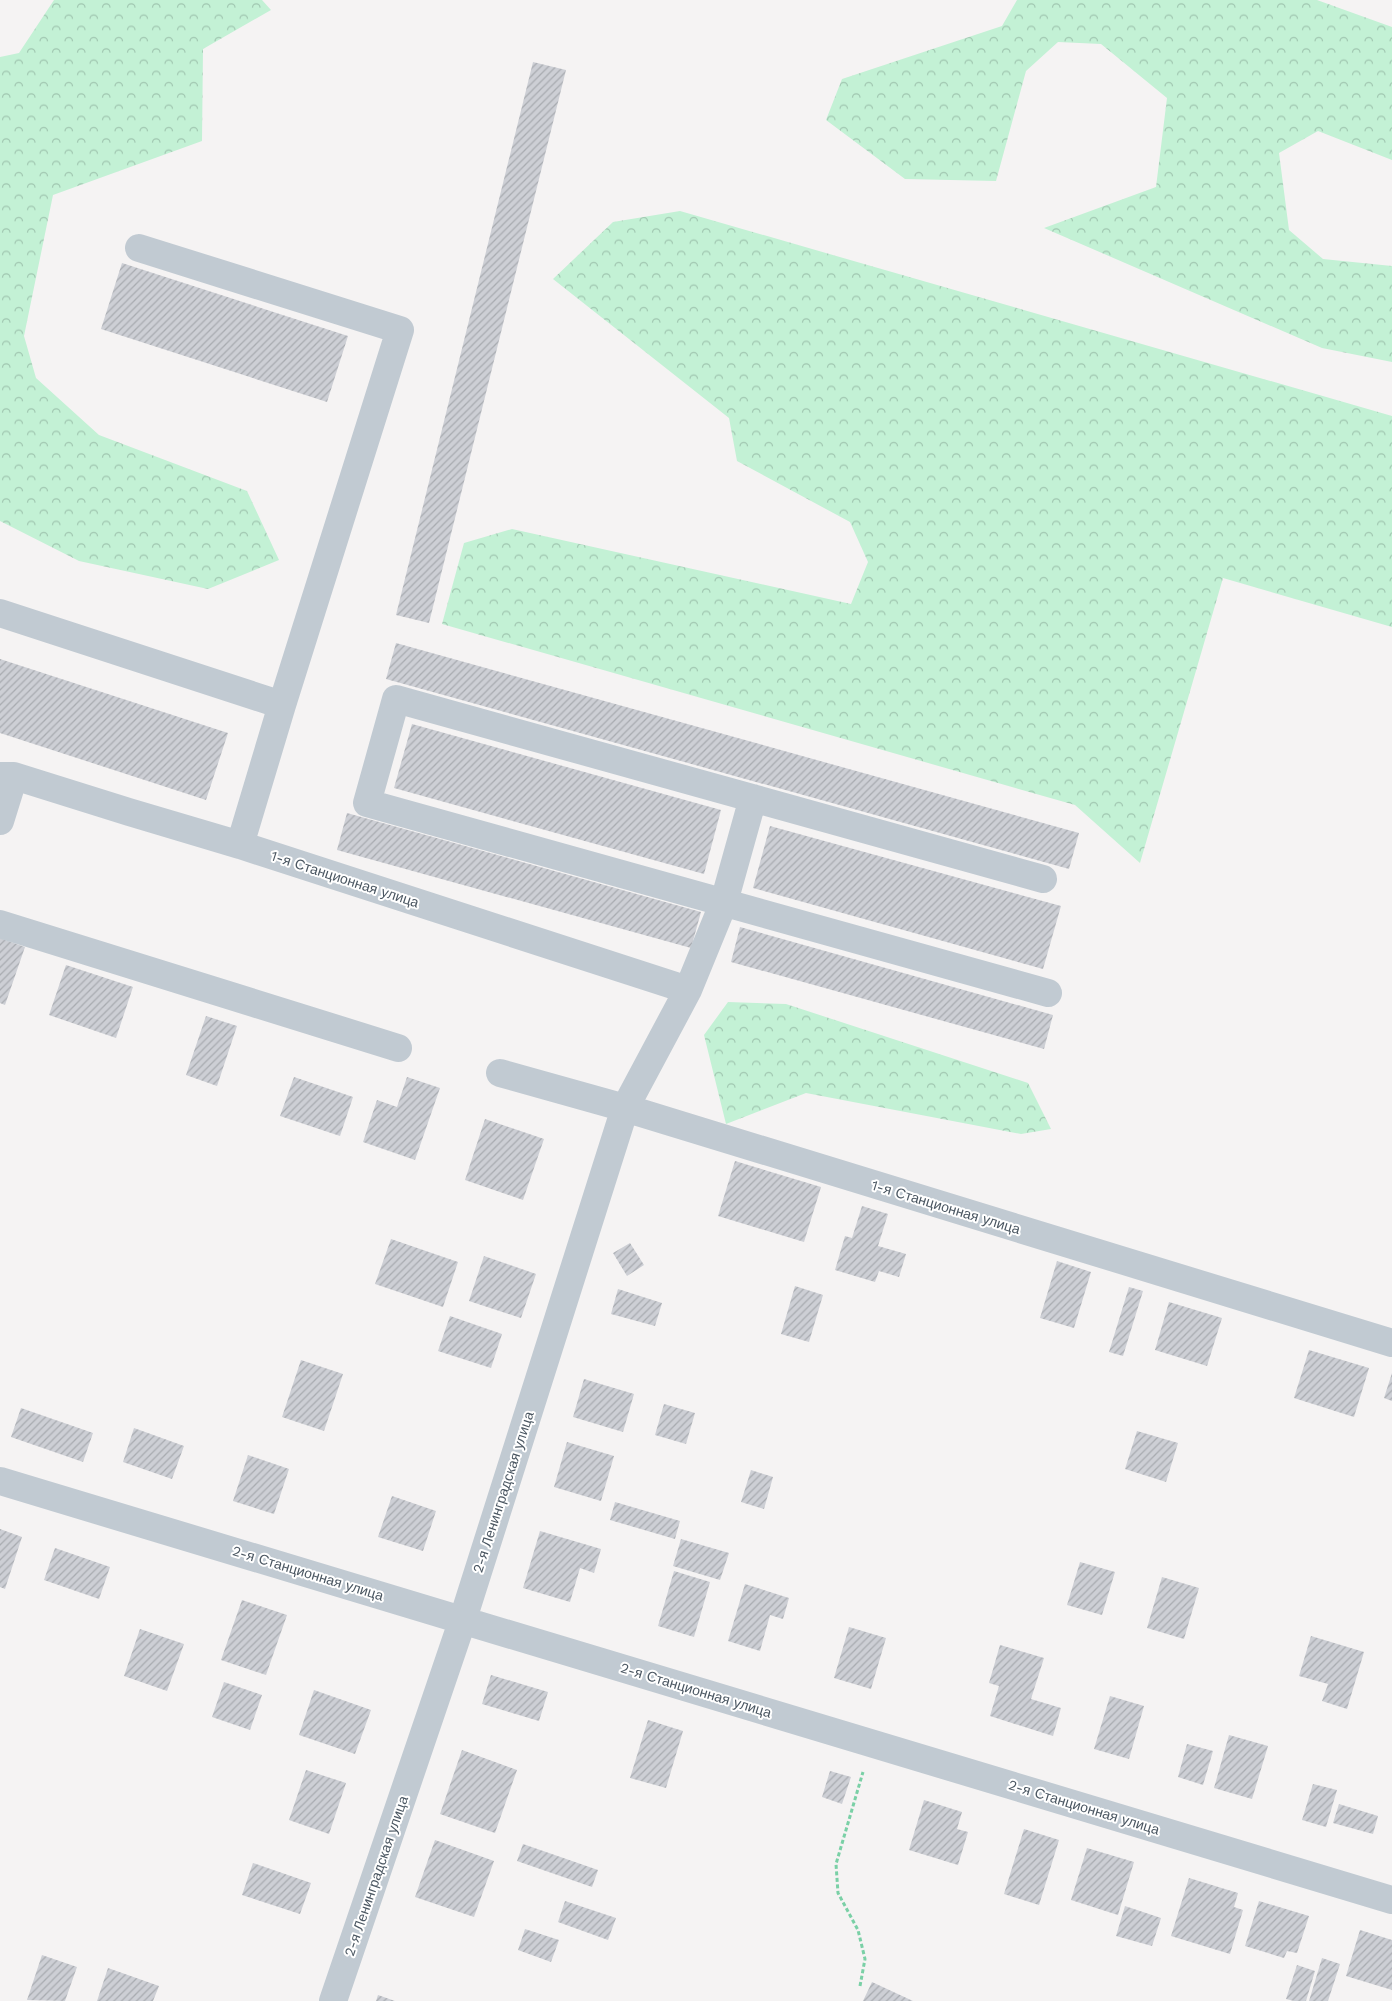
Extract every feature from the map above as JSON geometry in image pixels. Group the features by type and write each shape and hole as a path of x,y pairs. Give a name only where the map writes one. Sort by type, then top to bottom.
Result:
{"street":[{"path":"138,248 400,330 240,845"},
{"path":"0,613 282,705"},
{"path":"1044,880 396,699 367,803 1048,993"},
{"path":"0,820 7,776"},
{"name":"1-я Станционная улица","path":"7,776 240,845 688,990"},
{"name":"2-я Ленинградская улица","path":"334,2001 463,1619 625,1108 688,990 724,902 753,798"},
{"path":"0,924 398,1048"},
{"name":"1-я Станционная улица","path":"500,1074 625,1108 1392,1343"},
{"name":"2-я Станционная улица","path":"0,1481 1392,1900"}],"path":[{"path":"860,1986 864,1959 858,1930 838,1893 836,1864 872,1743"}],"green space":[{"path":"54,0 262,0 271,10 203,49 202,141 53,195 24,336 36,378 99,435 247,491 279,560 208,589 79,561 0,521 0,57 19,53"},
{"path":"1017,0 1317,0 1392,27 1392,160 1318,131 1279,153 1289,230 1323,259 1392,266 1392,362 1322,348 1044,228 1156,187 1167,98 1101,44 1058,42 1026,71 996,181 905,179 826,120 842,79 1002,26"},
{"path":"680,211 1392,416 1392,627 1223,578 1140,863 1075,805 442,624 464,543 512,529 851,604 868,562 850,522 737,461 729,418 553,279 613,222"},
{"path":"728,1002 786,1004 1028,1083 1051,1129 1021,1134 806,1093 726,1124 704,1035"}],"building":[{"path":"533,62 566,70 429,623 396,615"},
{"path":"122,263 348,336 327,402 101,329"},
{"path":"396,643 1079,833 1069,869 386,679"},
{"path":"0,659 228,733 206,800 0,733"},
{"path":"412,724 721,810 704,874 394,788"},
{"path":"347,813 701,912 691,948 337,850"},
{"path":"770,826 1061,906 1043,969 753,888"},
{"path":"740,927 1053,1015 1044,1049 731,962"},
{"path":"0,938 25,947 5,1005 0,1003"},
{"path":"66,965 133,987 116,1038 49,1015"},
{"path":"206,1016 237,1026 217,1086 186,1075"},
{"path":"294,1077 353,1097 340,1136 280,1116"},
{"path":"407,1077 440,1088 415,1160 363,1142 377,1100 397,1107"},
{"path":"485,1119 544,1139 523,1200 465,1180"},
{"path":"735,1161 821,1187 804,1242 718,1216"},
{"path":"862,1206 888,1214 878,1246 906,1254 899,1277 879,1271 875,1282 835,1270 845,1236 852,1238"},
{"path":"391,1239 458,1262 443,1307 375,1284"},
{"path":"630,1243 644,1265 627,1276 613,1253"},
{"path":"484,1256 536,1274 521,1318 469,1301"},
{"path":"1057,1261 1091,1272 1074,1328 1040,1318"},
{"path":"795,1286 823,1295 809,1342 781,1334"},
{"path":"1129,1287 1143,1291 1123,1356 1109,1352"},
{"path":"618,1289 662,1303 655,1326 611,1314"},
{"path":"1169,1302 1222,1318 1207,1366 1155,1350"},
{"path":"450,1316 502,1334 491,1368 438,1351"},
{"path":"1309,1350 1369,1368 1354,1417 1294,1398"},
{"path":"301,1360 343,1374 324,1431 282,1417"},
{"path":"1392,1373 1392,1401 1384,1398"},
{"path":"584,1379 634,1394 623,1432 573,1417"},
{"path":"664,1404 695,1413 686,1444 655,1435"},
{"path":"21,1408 93,1433 83,1462 11,1437"},
{"path":"134,1428 184,1446 172,1479 123,1462"},
{"path":"1137,1431 1178,1443 1166,1482 1125,1469"},
{"path":"567,1442 614,1456 601,1501 554,1487"},
{"path":"248,1455 289,1469 274,1514 233,1501"},
{"path":"751,1470 773,1477 764,1509 741,1502"},
{"path":"392,1496 436,1511 423,1551 378,1537"},
{"path":"615,1502 680,1521 675,1539 610,1520"},
{"path":"0,1529 22,1537 5,1589 0,1587"},
{"path":"540,1531 601,1549 594,1573 580,1568 570,1602 523,1588"},
{"path":"681,1539 729,1553 720,1580 673,1566"},
{"path":"55,1548 110,1567 99,1599 44,1580"},
{"path":"1080,1562 1115,1572 1102,1615 1067,1605"},
{"path":"674,1571 710,1582 694,1637 658,1626"},
{"path":"1162,1577 1199,1588 1184,1639 1147,1628"},
{"path":"745,1584 789,1598 783,1619 770,1615 760,1651 728,1641"},
{"path":"242,1600 287,1615 266,1675 221,1660"},
{"path":"849,1627 886,1638 871,1689 834,1678"},
{"path":"140,1629 184,1644 167,1691 124,1676"},
{"path":"1311,1636 1364,1652 1347,1709 1322,1701 1328,1684 1299,1676"},
{"path":"1000,1645 1044,1658 1031,1699 1061,1708 1053,1736 990,1716 999,1686 989,1683"},
{"path":"491,1675 548,1692 539,1721 482,1704"},
{"path":"224,1682 262,1695 250,1730 212,1717"},
{"path":"314,1690 371,1710 355,1754 299,1735"},
{"path":"1110,1696 1144,1706 1129,1759 1094,1749"},
{"path":"648,1720 683,1731 666,1788 630,1778"},
{"path":"1229,1735 1268,1746 1252,1799 1214,1788"},
{"path":"1187,1744 1213,1751 1203,1785 1178,1777"},
{"path":"462,1750 517,1770 495,1833 440,1814"},
{"path":"306,1770 346,1783 329,1834 289,1820"},
{"path":"830,1771 851,1777 842,1804 822,1797"},
{"path":"1313,1784 1337,1790 1326,1827 1302,1820"},
{"path":"924,1800 962,1812 957,1829 968,1832 958,1865 909,1850"},
{"path":"1339,1804 1378,1816 1373,1834 1333,1823"},
{"path":"1024,1829 1059,1840 1039,1905 1004,1894"},
{"path":"435,1840 494,1861 474,1917 415,1897"},
{"path":"523,1844 598,1870 592,1887 517,1861"},
{"path":"1087,1848 1134,1862 1118,1915 1071,1900"},
{"path":"253,1863 311,1883 300,1914 242,1895"},
{"path":"1189,1878 1238,1893 1234,1907 1243,1910 1230,1954 1171,1936"},
{"path":"565,1901 616,1918 608,1940 558,1922"},
{"path":"1259,1901 1309,1916 1297,1953 1287,1951 1284,1958 1245,1946"},
{"path":"1125,1906 1161,1918 1152,1946 1116,1936"},
{"path":"525,1929 559,1940 551,1962 518,1950"},
{"path":"1360,1930 1392,1940 1392,1990 1346,1976"},
{"path":"42,1955 77,1967 65,2001 27,2000"},
{"path":"1322,1958 1340,1964 1328,2001 1309,2001"},
{"path":"1297,1965 1315,1971 1306,2001 1286,1999"},
{"path":"108,1968 159,1986 153,2001 97,2001"},
{"path":"872,1982 913,2001 863,2001"},
{"path":"378,1995 395,2001 376,2001"}]}
